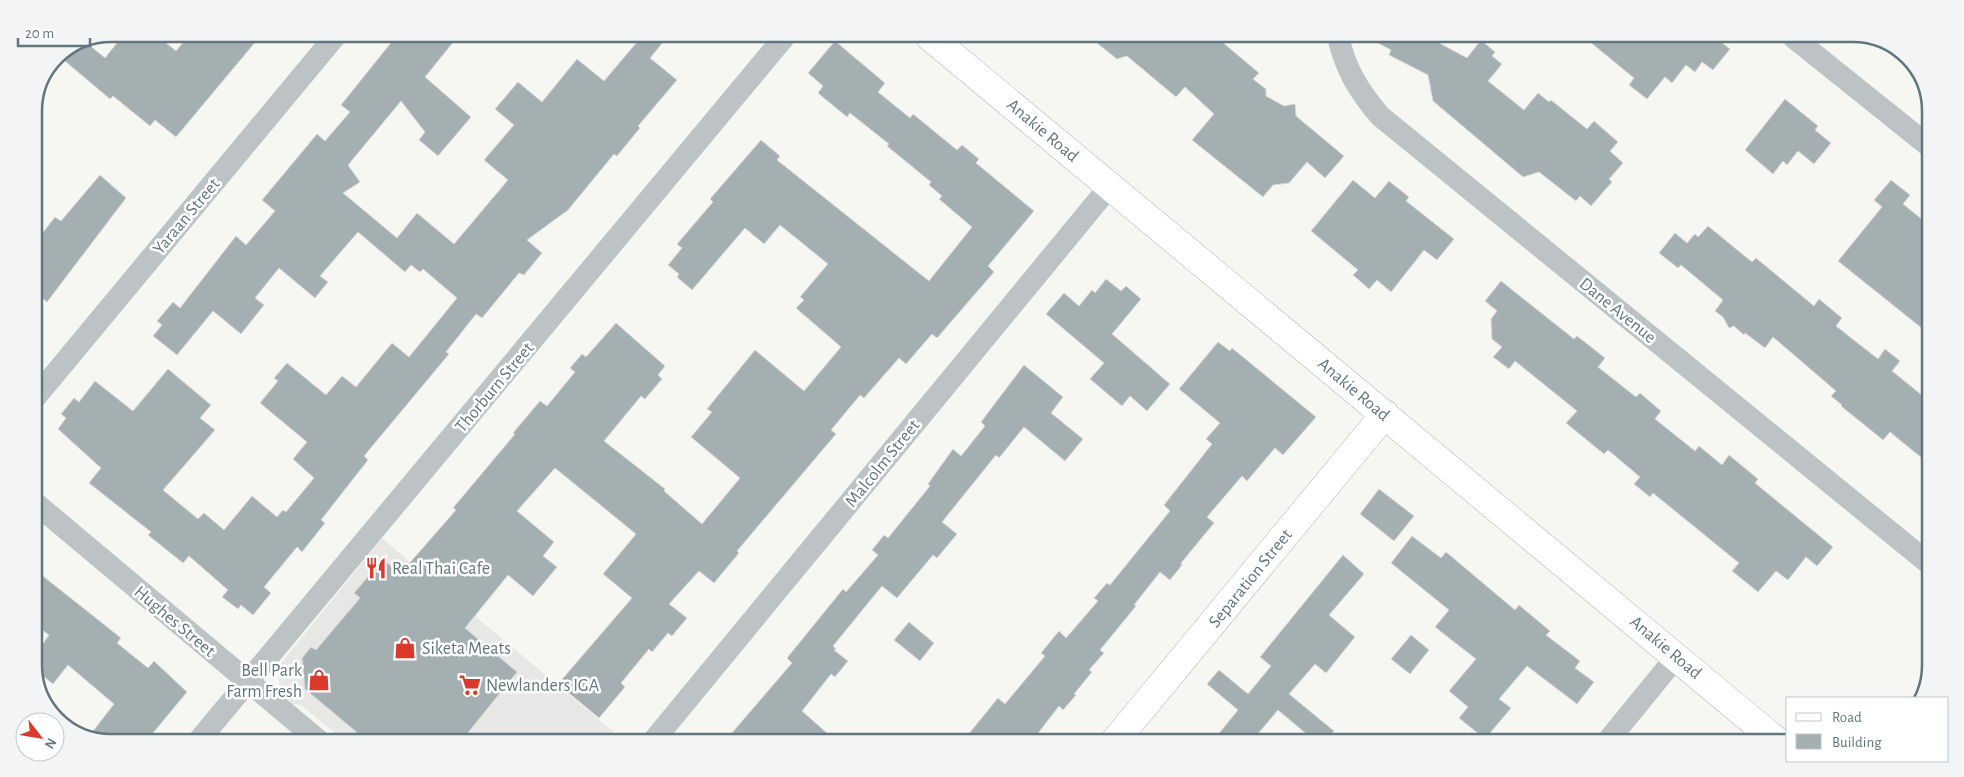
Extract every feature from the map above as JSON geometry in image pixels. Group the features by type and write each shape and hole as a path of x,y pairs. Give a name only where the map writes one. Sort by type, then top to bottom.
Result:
{"main road":[{"name":"Anakie Road","path":"937,43 1677,656 1768,734"},
{"name":"Separation Street","path":"1122,734 1385,414"}],"street":[{"name":"Yaraan Street","path":"43,388 330,43"},
{"name":"Thorburn Street","path":"204,734 779,43"},
{"name":"Dane Avenue","path":"1340,43 1348,70 1360,92 1380,116 1922,558"},
{"path":"1800,43 1921,140"},
{"name":"Malcolm Street","path":"659,734 1110,186"},
{"name":"Hughes Street","path":"43,510 311,734"},
{"path":"1613,734 1677,656"}],"shaded area":[{"path":"382,538 616,734 336,734 301,705 291,704 280,689 278,673 282,662"}],"building":[{"path":"117,43 166,43 176,51 183,43 254,43 176,137 155,120 150,126 113,96 110,99 65,61 73,54 91,46 105,58"},
{"path":"391,43 453,43 425,77 471,117 438,156 419,140 425,132 401,101 348,165 360,182 343,193 397,238 417,213 454,244 508,180 484,160 514,125 495,109 518,82 542,102 577,59 604,81 636,43 662,43 650,58 677,80 638,126 640,128 617,156 614,154 568,210 527,240 542,253 524,275 519,273 482,318 476,314 446,352 449,354 364,456 368,460 321,520 325,523 302,552 297,547 264,587 271,593 253,615 241,605 238,609 222,597 228,590 189,556 183,563 148,535 151,532 89,483 101,468 58,429 66,418 61,414 74,398 79,402 95,381 133,411 168,369 211,405 200,418 215,430 163,490 198,519 204,513 224,530 252,496 277,517 283,510 286,512 314,478 293,459 307,442 260,403 278,381 274,378 287,363 326,395 342,376 356,387 392,343 409,357 457,298 423,269 420,272 411,265 405,272 358,232 320,276 328,282 315,298 279,268 255,298 264,305 241,334 213,311 177,355 153,336 162,325 157,321 173,302 180,308 236,236 246,245 275,211 262,200 317,134 325,141 350,112 341,105"},
{"path":"833,43 837,43 885,83 878,92 910,118 913,114 957,150 962,145 979,159 976,163 1034,211 988,266 994,272 937,338 932,334 906,364 899,358 864,398 860,395 831,430 836,434 737,551 739,553 714,583 699,571 669,604 687,618 672,636 668,633 652,652 649,649 621,683 625,687 599,718 558,684 632,598 603,574 636,534 555,468 517,511 554,542 543,556 557,567 533,596 508,575 465,628 517,672 467,734 359,734 305,689 302,658 311,647 316,650 360,598 354,593 383,559 400,574 456,510 453,508 540,401 547,406 575,372 570,368 582,354 586,357 616,323 665,366 658,375 662,379 645,399 641,396 604,441 665,489 664,491 702,524 740,478 691,437 712,412 707,409 755,350 804,391 841,347 796,308 804,300 800,297 828,264 780,225 764,244 745,228 692,290 677,277 679,274 668,265 682,248 677,244 713,202 710,199 761,140 780,156 777,160 929,281 972,227 939,199 942,196 929,185 931,182 887,146 889,144 850,113 847,117 818,93 823,86 808,73"},
{"path":"1097,43 1223,43 1259,73 1253,79 1266,89 1266,96 1284,106 1295,104 1296,116 1344,156 1325,178 1307,162 1289,183 1273,185 1263,197 1192,140 1214,114 1185,87 1176,97 1127,56 1117,59"},
{"path":"1378,43 1439,43 1467,58 1479,43 1484,43 1495,52 1492,56 1502,64 1488,81 1524,110 1538,93 1549,102 1551,100 1587,129 1594,121 1618,142 1610,151 1623,163 1609,179 1612,182 1591,206 1580,196 1576,201 1539,172 1523,177 1433,101 1428,75 1389,55 1391,50"},
{"path":"1591,43 1722,43 1730,49 1713,70 1702,62 1695,72 1686,65 1672,83 1665,77 1647,99 1629,85 1634,78"},
{"path":"1785,99 1818,126 1815,130 1831,143 1814,164 1798,151 1787,165 1783,161 1773,174 1745,150"},
{"path":"100,175 126,198 47,302 43,299 43,232 55,217 61,221"},
{"path":"1353,180 1375,198 1389,181 1409,197 1406,201 1454,239 1437,260 1424,250 1391,292 1377,280 1369,289 1353,275 1358,270 1311,231"},
{"path":"1891,180 1910,195 1903,204 1921,219 1921,328 1838,261 1882,207 1874,200"},
{"path":"1708,226 1752,262 1756,258 1814,306 1819,299 1842,318 1836,326 1878,359 1885,349 1900,361 1892,371 1922,395 1922,458 1890,432 1883,440 1841,406 1831,396 1836,391 1773,337 1765,348 1745,333 1744,335 1734,326 1729,328 1723,317 1715,311 1723,300 1681,265 1678,268 1659,253 1675,233 1687,243 1695,234 1698,237"},
{"path":"1106,279 1121,291 1126,286 1141,299 1112,334 1170,384 1147,411 1130,396 1122,406 1090,379 1104,363 1046,314 1064,293 1079,306 1092,290 1095,293"},
{"path":"1501,281 1574,339 1577,336 1605,358 1598,367 1636,397 1640,393 1661,411 1655,419 1695,451 1699,446 1722,465 1729,455 1758,479 1755,483 1833,547 1817,566 1806,557 1788,580 1776,571 1758,592 1732,571 1739,563 1653,493 1650,497 1634,484 1640,477 1608,450 1604,454 1566,423 1577,411 1515,361 1509,369 1493,357 1502,347 1492,339 1491,319 1497,311 1485,301"},
{"path":"1218,342 1230,351 1232,348 1316,417 1283,455 1275,448 1247,481 1242,476 1207,517 1214,523 1181,563 1182,565 1170,580 1160,572 1134,605 1136,606 1100,650 1104,653 1089,670 1092,672 1074,694 1076,695 1063,710 1059,706 1037,734 969,734 998,698 1005,704 1045,656 1041,653 1059,631 1066,638 1098,601 1094,598 1107,583 1110,585 1170,511 1164,505 1212,444 1206,439 1220,423 1179,389"},
{"path":"1024,365 1063,397 1051,413 1083,439 1065,461 1024,427 999,458 996,455 942,522 957,534 937,558 933,555 897,598 882,586 833,646 836,649 834,650 848,661 835,677 831,674 802,711 828,734 731,734 792,663 787,658 843,589 846,592 878,555 872,550 884,535 888,538 930,486 928,484 953,449 961,456 985,426 981,422"},
{"path":"1379,489 1414,516 1394,541 1360,514"},
{"path":"1412,536 1441,558 1446,552 1515,610 1519,605 1550,631 1546,635 1580,661 1575,668 1594,682 1577,704 1527,666 1499,699 1511,708 1489,734 1479,734 1459,718 1468,707 1449,691 1476,659 1435,627 1449,610 1391,563"},
{"path":"1343,555 1364,574 1329,615 1355,637 1326,673 1315,664 1289,694 1334,731 1331,734 1306,734 1278,710 1258,734 1218,734 1238,710 1207,684 1219,670 1248,694 1271,666 1260,657"},
{"path":"43,576 121,638 117,643 148,668 154,661 187,692 152,734 93,732 114,704 68,665 53,684 44,677 43,644 49,635 43,631"},
{"path":"909,622 934,643 920,661 894,640"},
{"path":"1411,635 1429,650 1410,674 1391,659"}],"place":[{"name":"Real Thai Cafe","path":"376,568"},
{"name":"Siketa Meats","path":"405,648"},
{"name":"Bell Park Farm Fresh","path":"319,680"},
{"name":"Newlanders IGA","path":"470,685"}]}
